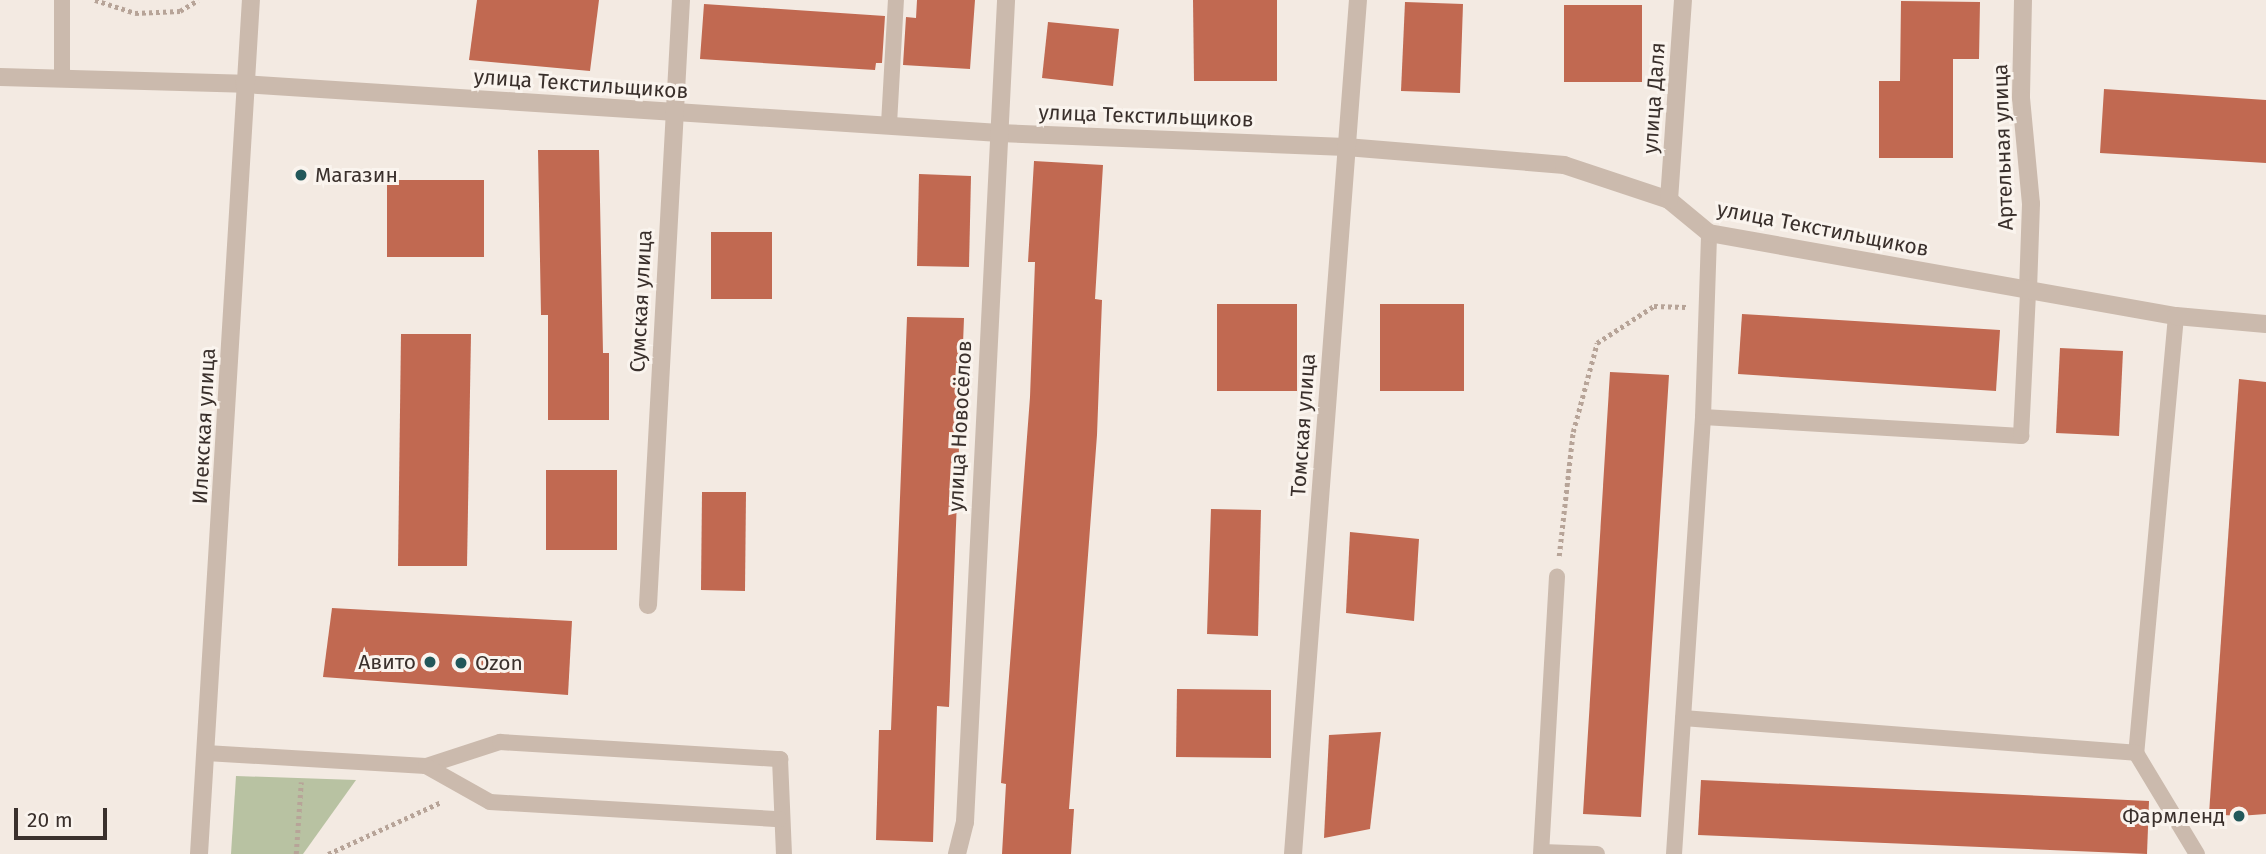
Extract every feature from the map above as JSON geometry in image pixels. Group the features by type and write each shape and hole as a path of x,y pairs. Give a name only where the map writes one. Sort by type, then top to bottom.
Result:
{"street":[{"name":"Илекская улица","path":"199,854 251,0"},
{"name":"Сумская улица","path":"648,605 681,0"},
{"name":"улица Новосёлов","path":"957,854 965,822 1006,0"},
{"name":"Томская улица","path":"1293,854 1358,0"},
{"name":"улица Даля","path":"1669,200 1683,0"},
{"name":"Артельная улица","path":"2023,0 2021,98 2031,204 2028,292"},
{"name":"улица Текстильщиков","path":"0,77 244,84 999,132 1346,146 1564,165 1669,200 1709,233 2028,292 2176,316 2266,324"}],"lane":[{"path":"62,0 62,79"},
{"path":"889,124 896,0"},
{"path":"1674,854 1703,417 1709,233"},
{"path":"1703,417 2021,436 2028,292"},
{"path":"2176,316 2136,753 2197,854"},
{"path":"1557,576 1541,853 1597,854"},
{"path":"1683,718 2136,753"},
{"path":"206,753 426,766 500,742 780,759 780,819 784,854"},
{"path":"426,766 490,802 780,819"}],"path":[{"path":"95,0 135,13 180,11 198,0"},
{"path":"1557,576 1573,432 1597,343 1654,306 1708,307"},
{"path":"296,854 302,759"},
{"path":"328,854 471,791"}],"green space":[{"path":"236,776 356,780 303,854 231,854"}],"building":[{"path":"477,0 599,0 590,71 469,60"},
{"path":"917,0 975,0 970,69 903,65 906,17 916,18"},
{"path":"1193,0 1277,0 1277,81 1194,81"},
{"path":"1901,1 1980,2 1979,59 1953,59 1953,158 1879,158 1879,81 1900,81"},
{"path":"1405,2 1463,4 1460,93 1401,91"},
{"path":"704,4 885,16 882,63 876,63 875,70 700,59"},
{"path":"1564,5 1642,5 1642,82 1564,82"},
{"path":"1048,22 1119,29 1113,86 1042,78"},
{"path":"2104,89 2266,100 2266,163 2100,153"},
{"path":"538,150 599,150 603,353 609,353 609,420 548,420 548,315 541,315"},
{"path":"1034,161 1103,165 1095,299 1102,300 1097,435 1069,809 1074,809 1071,854 1002,854 1006,784 1001,783 1030,397 1035,262 1028,262"},
{"path":"919,174 971,176 969,267 917,266"},
{"path":"387,180 484,180 484,257 387,257"},
{"path":"711,232 772,232 772,299 711,299"},
{"path":"1217,304 1297,304 1297,391 1217,391"},
{"path":"1380,304 1464,304 1464,391 1380,391"},
{"path":"1742,314 2000,330 1996,391 1738,374"},
{"path":"907,317 964,318 949,707 937,706 933,842 876,840 879,730 891,730"},
{"path":"401,334 471,334 467,566 398,566"},
{"path":"2060,348 2123,351 2119,436 2056,433"},
{"path":"1610,372 1669,375 1641,817 1583,814"},
{"path":"2239,379 2266,382 2266,814 2239,816 2209,814"},
{"path":"546,470 617,470 617,550 546,550"},
{"path":"702,492 746,492 745,591 701,590"},
{"path":"1211,509 1261,510 1258,636 1207,634"},
{"path":"1350,532 1419,539 1414,621 1346,613"},
{"path":"332,608 572,621 568,695 323,677"},
{"path":"1177,689 1271,690 1271,758 1176,757"},
{"path":"1381,732 1370,829 1324,838 1329,735"},
{"path":"1701,780 2149,801 2147,854 1698,835"}],"place":[{"name":"Магазин","path":"301,175"},
{"name":"Авито","path":"430,662"},
{"name":"Ozon","path":"461,663"},
{"name":"Фармленд","path":"2239,816"}]}
